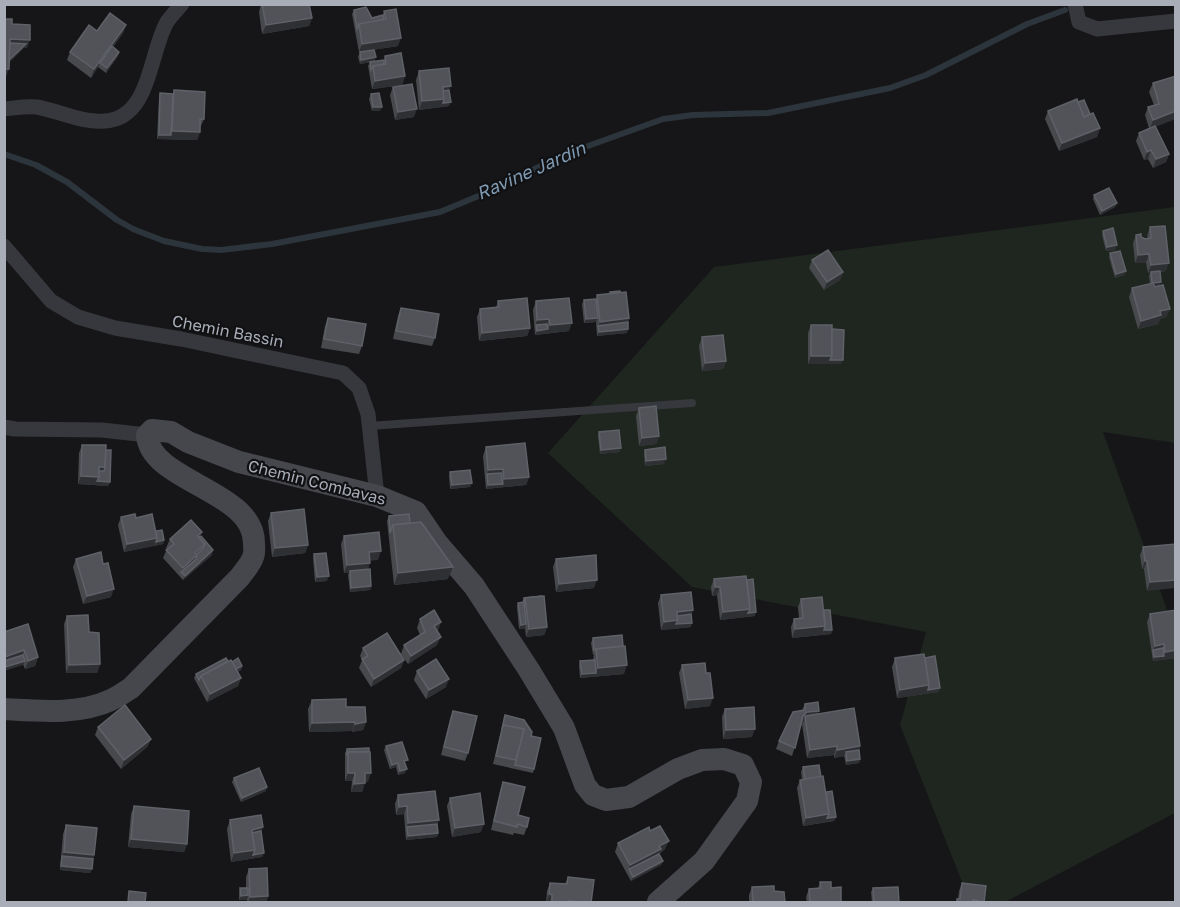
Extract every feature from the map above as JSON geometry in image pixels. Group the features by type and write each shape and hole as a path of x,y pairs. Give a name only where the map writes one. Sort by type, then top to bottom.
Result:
{"street":[{"path":"4,109 34,107 95,121 107,121 129,112 149,78 167,22 182,4"},
{"path":"1075,4 1079,22 1097,29 1176,21"},
{"name":"Chemin Bassin","path":"4,246 51,301 78,317 115,328 181,339 343,373 359,388 368,414 377,496"},
{"path":"4,427 102,430 147,435 148,444 174,471 238,510 254,533 254,556 240,577 131,688 110,700 79,709 43,711 4,709"},
{"name":"Chemin Combavas","path":"147,435 152,430 171,432 239,462 377,496 416,512 437,543 474,586 564,728 585,785 593,795 606,800 629,797 678,769 702,760 724,759 743,765 751,783 747,801 705,861 658,903"}],"lane":[{"path":"369,426 692,403"}],"shaded area":[{"path":"1175,207 1175,443 1103,432 1175,632 1175,813 1005,902 970,902 900,725 926,632 692,587 548,453 714,267"}],"building":[{"path":"262,4 309,4 312,18 266,25"},
{"path":"366,7 372,18 383,15 384,20 359,24 357,29 354,10"},
{"path":"396,9 401,38 362,44 359,24 386,19 384,11"},
{"path":"110,13 126,25 94,69 70,52 89,25 97,31"},
{"path":"4,19 12,19 12,24 30,25 30,40 10,39 9,69 4,69"},
{"path":"10,43 26,44 9,60"},
{"path":"112,46 119,52 107,68 100,63"},
{"path":"374,50 376,57 361,60 360,52"},
{"path":"401,53 405,76 375,81 373,66 386,64 385,56"},
{"path":"384,60 384,64 373,66 371,70 370,62"},
{"path":"449,68 451,86 443,87 444,99 422,101 419,71"},
{"path":"1176,76 1176,111 1153,120 1148,107 1159,104 1153,83"},
{"path":"412,84 417,109 398,112 393,87"},
{"path":"174,90 205,92 204,119 200,119 200,132 172,131"},
{"path":"449,90 451,102 443,103 443,91"},
{"path":"160,93 173,94 171,135 159,135"},
{"path":"379,93 382,107 373,107 371,94"},
{"path":"1077,99 1084,117 1093,113 1100,128 1062,143 1048,111"},
{"path":"1084,100 1090,114 1084,117 1078,102"},
{"path":"1155,126 1169,154 1156,159 1151,150 1147,152 1139,133"},
{"path":"1109,188 1117,203 1102,211 1094,195"},
{"path":"1165,226 1169,263 1151,265 1149,254 1138,255 1136,235 1141,234 1141,237 1145,239 1151,238 1150,227"},
{"path":"1113,228 1117,245 1107,247 1103,231"},
{"path":"828,250 843,272 827,282 812,260"},
{"path":"1120,251 1126,271 1116,274 1110,253"},
{"path":"1160,271 1161,282 1152,283 1151,272"},
{"path":"1153,283 1155,287 1163,285 1170,309 1160,311 1161,315 1141,321 1132,288"},
{"path":"626,292 629,318 600,322 597,295"},
{"path":"527,298 530,328 482,333 480,309 499,307 498,301"},
{"path":"569,298 572,323 550,325 549,319 537,320 536,301"},
{"path":"596,299 598,318 586,319 584,300"},
{"path":"401,308 439,314 435,338 396,331"},
{"path":"328,318 366,324 362,346 324,339"},
{"path":"628,322 628,329 599,332 598,326"},
{"path":"547,324 548,329 537,331 536,325"},
{"path":"811,325 832,325 832,356 811,356"},
{"path":"832,329 844,330 843,360 830,360"},
{"path":"723,335 726,361 705,363 702,337"},
{"path":"656,406 659,436 642,438 639,408"},
{"path":"619,430 621,448 601,450 599,432"},
{"path":"525,443 529,477 504,479 503,469 488,470 486,447"},
{"path":"82,445 106,445 105,467 99,467 99,477 81,476"},
{"path":"665,447 666,459 646,461 645,450"},
{"path":"106,450 111,450 110,482 97,481 99,471 104,471"},
{"path":"470,470 472,483 452,485 450,472"},
{"path":"501,473 503,484 488,485 487,474"},
{"path":"304,509 308,545 275,548 271,513"},
{"path":"135,514 136,518 152,514 157,538 127,544 121,517"},
{"path":"409,514 410,523 393,525 390,533 389,516"},
{"path":"191,520 202,532 198,536 205,544 183,568 166,550 174,544 170,539"},
{"path":"421,522 453,567 398,573 393,525"},
{"path":"162,530 164,540 156,542 156,531"},
{"path":"379,532 381,551 369,552 370,563 347,565 344,536"},
{"path":"201,536 213,550 185,576 181,572 196,559 205,544 199,538"},
{"path":"1176,544 1176,580 1150,582 1143,547"},
{"path":"101,552 103,564 108,563 114,589 87,596 76,559"},
{"path":"326,553 329,576 317,577 314,554"},
{"path":"596,555 597,580 559,584 556,559"},
{"path":"370,569 371,586 351,588 350,571"},
{"path":"746,576 750,609 723,612 720,587 715,587 714,579"},
{"path":"753,579 756,612 748,613 750,609 747,580"},
{"path":"691,592 693,610 677,612 678,620 664,622 661,595"},
{"path":"544,596 547,627 529,629 525,598"},
{"path":"822,597 825,626 795,629 794,619 803,618 801,599"},
{"path":"524,602 526,624 521,625 518,603"},
{"path":"434,610 441,622 434,626 441,637 411,656 404,645 425,632 420,619"},
{"path":"824,610 830,610 832,630 824,630"},
{"path":"1176,610 1176,650 1165,652 1164,644 1155,646 1150,614"},
{"path":"691,614 692,623 676,624 677,616"},
{"path":"88,615 89,632 99,633 100,664 69,665 67,616"},
{"path":"28,624 38,657 28,661 24,650 5,657 4,632"},
{"path":"387,633 404,660 374,679 362,659 368,656 363,648"},
{"path":"622,635 623,646 594,650 593,638"},
{"path":"625,646 627,665 598,668 596,649"},
{"path":"1163,648 1164,656 1154,657 1153,650"},
{"path":"924,654 929,685 900,690 895,658"},
{"path":"23,655 25,661 5,667 4,661"},
{"path":"935,656 940,688 928,690 925,658"},
{"path":"226,658 228,661 201,676 199,680 196,674"},
{"path":"238,658 242,666 236,669 232,662"},
{"path":"436,659 449,679 429,690 417,671"},
{"path":"231,660 241,678 210,694 201,676"},
{"path":"595,660 596,673 582,674 580,661"},
{"path":"705,663 706,673 710,673 713,698 688,700 682,665"},
{"path":"346,699 346,707 365,707 366,722 312,723 312,700"},
{"path":"818,702 819,711 807,712 803,716 795,748 779,741 793,712 805,710 805,704"},
{"path":"125,705 151,739 124,760 98,727"},
{"path":"754,707 755,729 726,730 725,709"},
{"path":"854,708 860,746 837,750 837,746 810,750 805,716"},
{"path":"453,711 477,716 468,753 444,747"},
{"path":"505,715 524,720 532,732 531,736 541,738 534,769 515,765 524,729 503,725 502,729"},
{"path":"503,725 524,729 516,760 496,756"},
{"path":"402,742 408,760 404,761 407,769 400,771 398,763 392,765 386,746"},
{"path":"369,748 369,752 348,752 347,756 347,749"},
{"path":"859,750 860,759 847,761 846,752"},
{"path":"348,752 370,752 371,773 365,773 365,783 354,784 355,773 348,773"},
{"path":"819,765 821,777 805,779 803,767"},
{"path":"259,768 267,787 242,798 234,778"},
{"path":"823,776 829,814 806,818 800,780"},
{"path":"503,782 525,787 518,815 529,818 527,827 494,821"},
{"path":"435,791 439,820 408,823 407,806 399,807 398,795"},
{"path":"832,791 836,817 827,818 829,814 826,792"},
{"path":"480,793 484,824 455,828 450,798"},
{"path":"134,806 189,811 187,844 131,839"},
{"path":"261,815 263,827 252,830 255,850 234,853 230,820"},
{"path":"437,824 438,833 408,836 407,827"},
{"path":"66,825 97,828 94,855 64,852"},
{"path":"660,826 669,841 659,846 661,849 630,865 618,843 649,827 650,831"},
{"path":"261,831 264,853 253,855 255,850 252,833"},
{"path":"659,854 663,861 633,877 629,869"},
{"path":"62,856 93,859 92,869 61,866"},
{"path":"267,868 268,896 250,897 249,869"},
{"path":"568,877 594,880 591,903 569,901 568,903 552,903 552,895 549,894 550,883 567,884"},
{"path":"820,882 831,882 831,888 841,887 841,903 810,903 809,889 821,888"},
{"path":"962,883 986,886 984,902 973,900 973,903 957,903 957,899 960,899"},
{"path":"774,886 774,891 784,892 785,903 753,903 752,887"},
{"path":"898,887 899,903 874,903 873,888"},
{"path":"240,888 248,888 248,895 241,896"},
{"path":"129,891 146,893 145,903 128,902"}],"waterway":[{"name":"Ravine Jardin","path":"4,154 36,165 67,182 117,220 164,241 202,249 221,250 272,244 440,212 488,192 563,155 663,119 693,115 768,113 890,88 926,75 1027,24 1065,10"}]}
